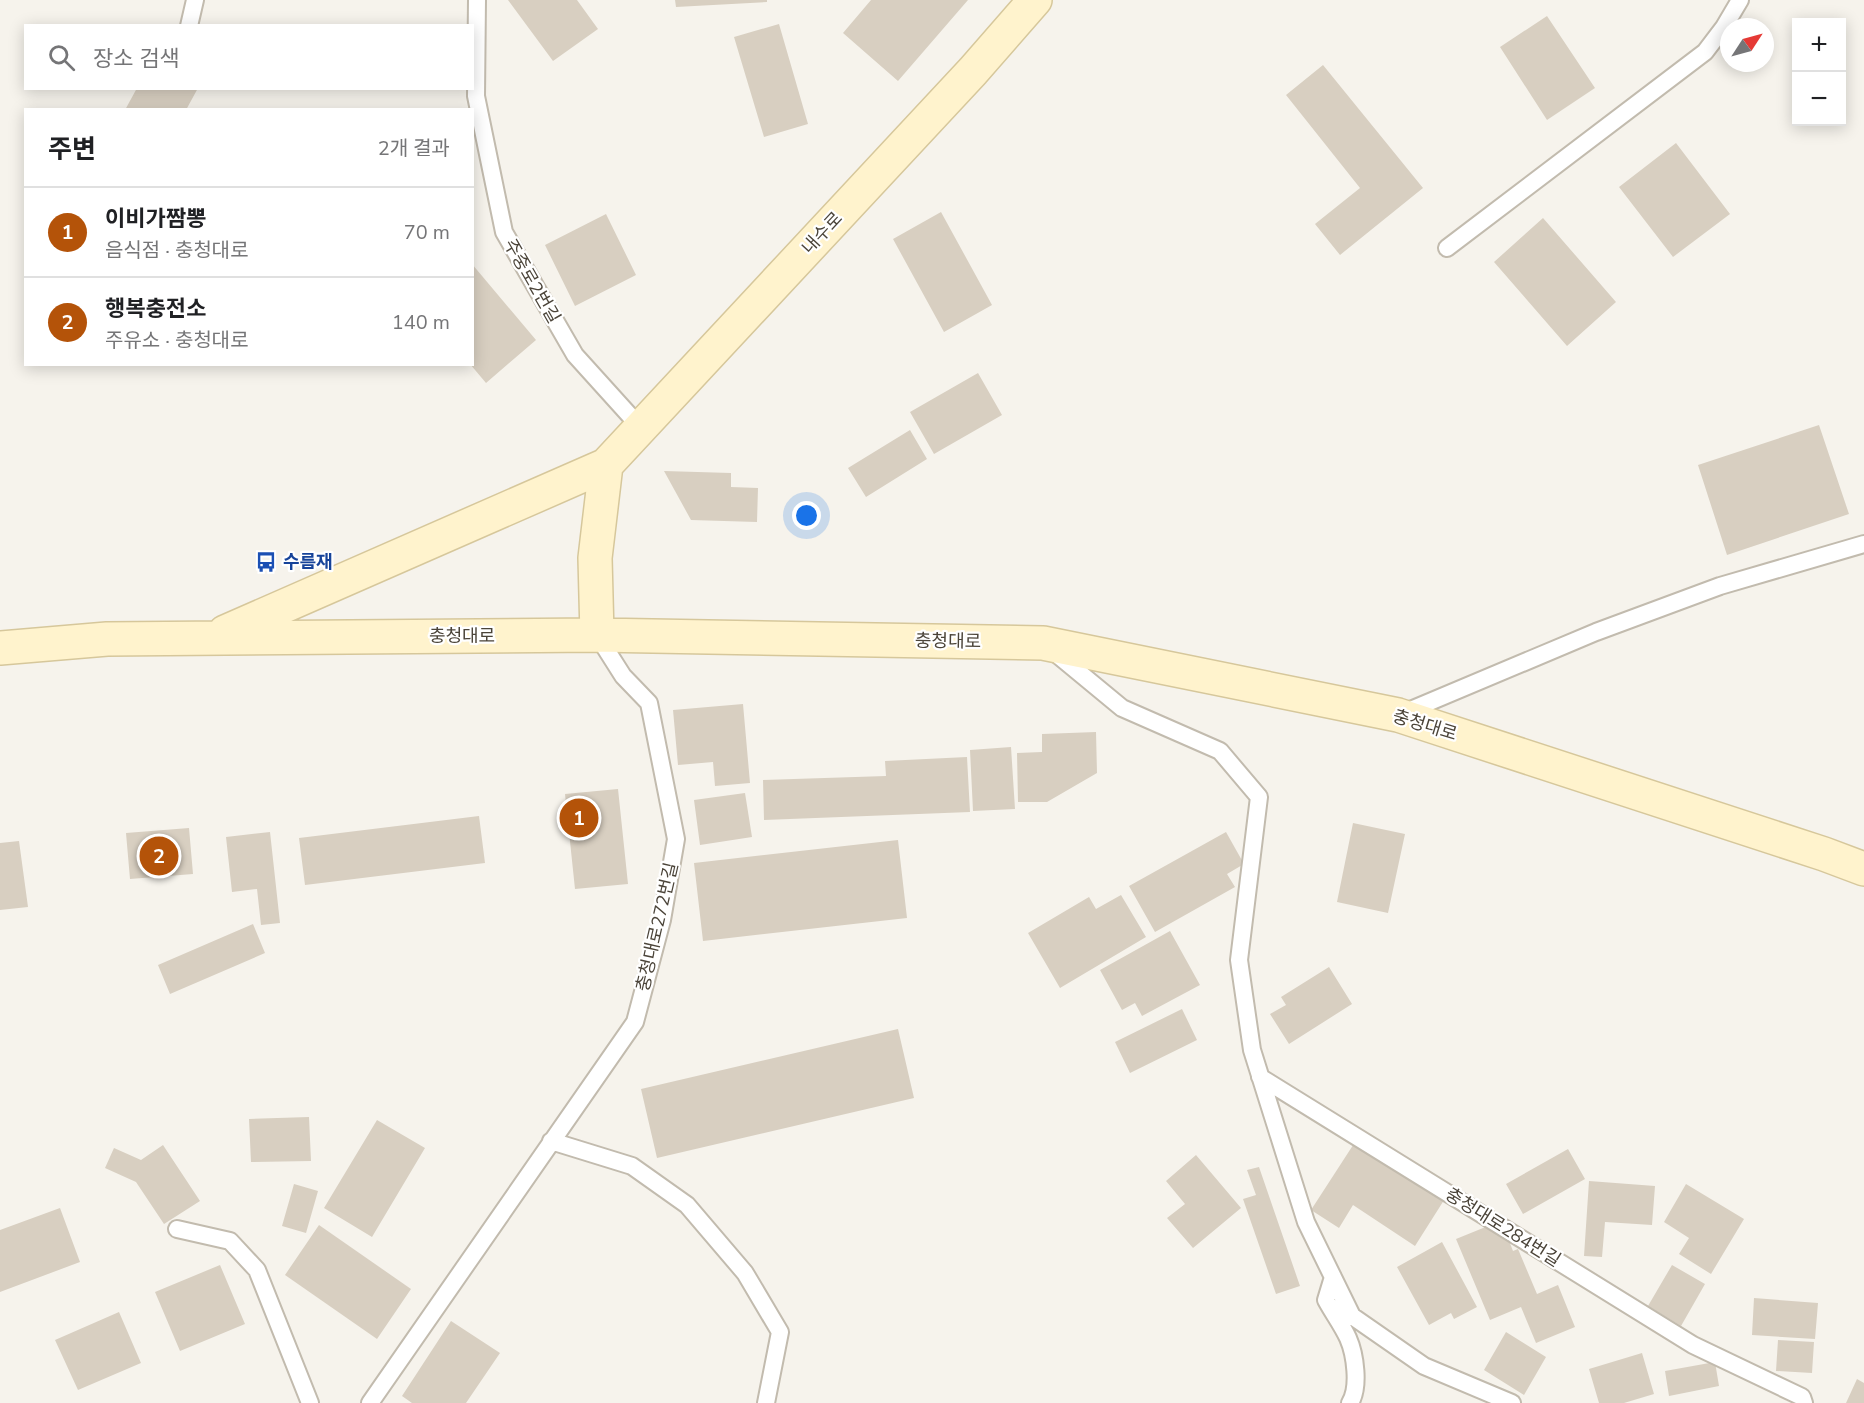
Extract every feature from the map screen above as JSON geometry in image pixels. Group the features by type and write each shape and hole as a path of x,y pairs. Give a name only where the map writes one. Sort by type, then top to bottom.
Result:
{"main road":[{"name":"내수로","path":"606,465 973,71 1035,0"},
{"path":"597,635 595,558 606,465"},
{"path":"212,638 606,465"},
{"name":"충청대로","path":"0,648 107,639 597,635 1043,643 1398,716 1864,869"}],"lane":[{"path":"189,24 195,0"},
{"name":"주중로2번길","path":"477,0 476,96 504,232 575,355 641,428"},
{"path":"1447,248 1705,52 1724,27 1740,0"},
{"path":"1398,716 1596,632 1720,586 1864,544"},
{"name":"충청대로272번길","path":"370,1403 634,1022 662,920 676,839 649,703 623,676 597,635"},
{"path":"1043,643 1122,708 1220,751 1259,797 1239,960 1252,1050 1306,1222 1352,1316 1424,1366 1512,1403"},
{"name":"충청대로284번길","path":"1260,1077 1693,1345 1802,1397 1804,1403"},
{"path":"552,1141 632,1166 687,1205 745,1273 780,1332 766,1403"},
{"path":"177,1229 230,1241 257,1270 310,1403"},
{"path":"1333,1277 1326,1300 1349,1340 1356,1376 1353,1398 1350,1403"}],"building":[{"path":"508,0 577,0 598,29 553,61"},
{"path":"675,0 767,0 767,2 676,7"},
{"path":"871,0 968,0 898,81 843,33"},
{"path":"1547,16 1595,88 1547,120 1500,47"},
{"path":"779,24 808,124 764,137 734,37"},
{"path":"1323,65 1423,188 1340,255 1315,224 1360,188 1286,95"},
{"path":"136,90 197,90 187,108 126,108"},
{"path":"1676,143 1730,214 1673,257 1619,187"},
{"path":"941,212 992,305 944,332 893,239"},
{"path":"606,214 636,275 575,306 545,245"},
{"path":"1543,218 1616,302 1567,346 1494,262"},
{"path":"474,266 536,340 486,383 472,366 474,366"},
{"path":"978,373 1002,415 934,454 910,412"},
{"path":"1819,425 1849,514 1727,555 1698,465"},
{"path":"910,430 927,459 866,497 848,468"},
{"path":"664,471 731,473 731,487 758,488 757,522 691,520"},
{"path":"743,704 750,783 715,786 713,762 678,765 673,710"},
{"path":"1096,732 1097,773 1047,802 1018,802 1017,753 1042,752 1042,734"},
{"path":"1011,747 1015,809 973,811 970,750"},
{"path":"967,757 970,812 764,820 763,780 886,776 885,761"},
{"path":"618,789 628,884 575,889 565,794"},
{"path":"745,793 752,837 700,845 694,800"},
{"path":"479,816 485,863 305,885 299,838"},
{"path":"1353,823 1405,834 1388,913 1337,902"},
{"path":"189,828 193,874 130,879 126,833"},
{"path":"270,832 280,923 261,925 257,889 232,892 226,837"},
{"path":"1226,832 1244,864 1227,874 1235,887 1155,932 1129,886"},
{"path":"898,840 907,918 703,941 694,863"},
{"path":"19,841 28,907 0,910 0,843"},
{"path":"1121,895 1146,937 1060,988 1028,933 1089,897 1096,909"},
{"path":"253,924 265,953 170,994 158,965"},
{"path":"1170,931 1200,985 1142,1016 1135,1003 1122,1010 1100,970"},
{"path":"1329,967 1352,1004 1289,1044 1270,1014 1286,1005 1281,997"},
{"path":"1182,1009 1197,1040 1130,1073 1115,1042"},
{"path":"898,1029 914,1098 657,1158 641,1089"},
{"path":"309,1117 311,1161 251,1162 249,1119"},
{"path":"377,1120 425,1148 372,1237 324,1208"},
{"path":"1357,1139 1446,1197 1415,1246 1353,1205 1339,1228 1311,1210"},
{"path":"163,1145 200,1201 164,1224 136,1182 105,1168 114,1148 141,1160"},
{"path":"1568,1149 1585,1179 1523,1214 1506,1184"},
{"path":"1196,1155 1241,1208 1193,1248 1167,1218 1185,1204 1166,1181"},
{"path":"1259,1167 1300,1286 1276,1294 1243,1199 1256,1195 1247,1170"},
{"path":"1589,1181 1655,1186 1652,1225 1605,1222 1602,1257 1584,1256"},
{"path":"294,1184 318,1191 306,1233 282,1226"},
{"path":"1686,1184 1744,1219 1711,1274 1679,1254 1689,1238 1664,1222"},
{"path":"60,1208 80,1262 0,1292 0,1230"},
{"path":"319,1225 411,1289 377,1339 285,1275"},
{"path":"1488,1226 1506,1233 1513,1251 1518,1249 1537,1294 1558,1285 1575,1327 1536,1343 1521,1307 1490,1320 1456,1239"},
{"path":"1442,1242 1477,1307 1454,1319 1451,1313 1429,1325 1397,1267"},
{"path":"220,1265 245,1324 180,1351 155,1292"},
{"path":"1672,1265 1705,1284 1681,1326 1648,1306"},
{"path":"1754,1298 1818,1303 1815,1339 1752,1335"},
{"path":"119,1312 141,1363 78,1390 55,1340"},
{"path":"451,1321 500,1353 466,1403 412,1403 402,1396"},
{"path":"1506,1332 1546,1357 1524,1395 1484,1370"},
{"path":"1778,1340 1814,1342 1812,1373 1776,1371"},
{"path":"1642,1353 1654,1394 1624,1403 1599,1403 1589,1369"},
{"path":"1715,1362 1719,1386 1669,1396 1665,1371"},
{"path":"1857,1379 1864,1383 1864,1403 1846,1403"}],"place":[{"name":"수름재","path":"266,562"},
{"name":"이비가짬뽕","path":"579,818"},
{"name":"행복충전소","path":"159,856"}]}
